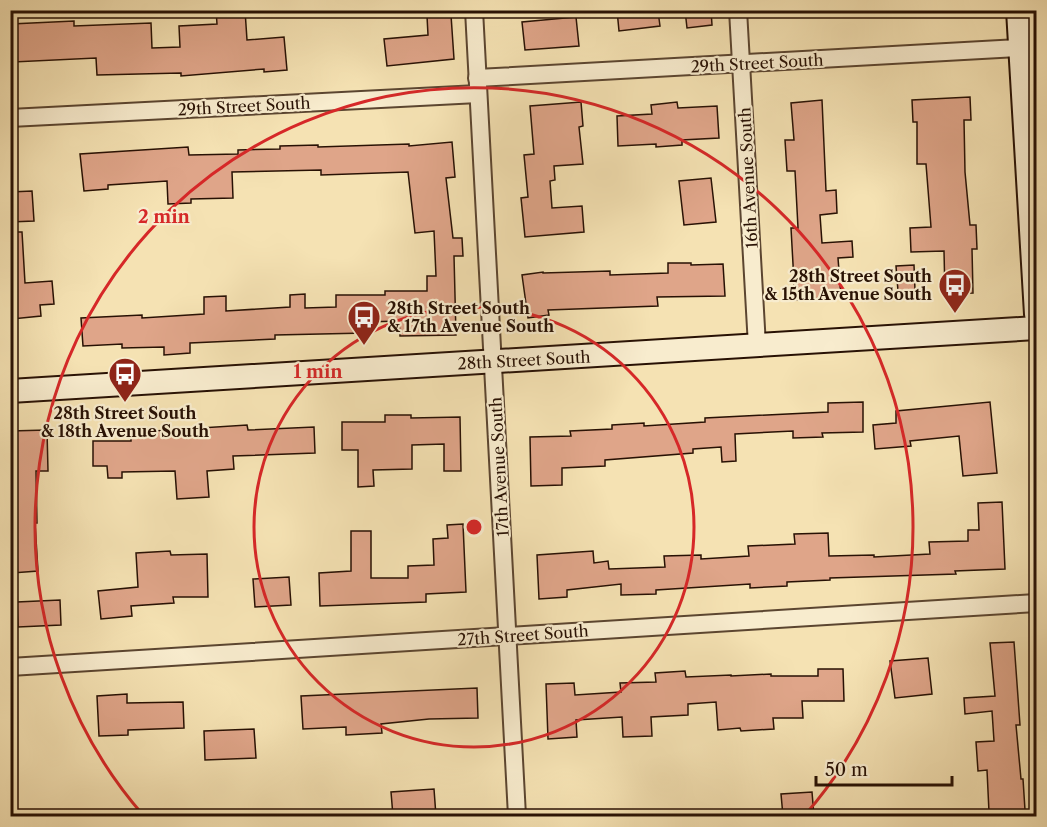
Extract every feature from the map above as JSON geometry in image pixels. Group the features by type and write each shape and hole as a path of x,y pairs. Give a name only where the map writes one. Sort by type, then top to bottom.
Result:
{"street":[{"name":"17th Avenue South","path":"474,10 517,816"},
{"name":"16th Avenue South","path":"738,10 757,346"},
{"path":"1018,10 1028,47 1036,314"},
{"name":"29th Street South","path":"10,118 478,86 741,64 1028,47"},
{"name":"28th Street South","path":"10,391 1036,328"},
{"name":"27th Street South","path":"10,667 1036,603"}],"building":[{"path":"216,10 245,10 247,40 284,37 287,70 264,72 264,69 181,76 181,73 97,75 96,58 13,62 11,24 74,21 74,26 151,23 152,48 180,47 179,26 217,24"},
{"path":"617,10 644,10 645,13 658,11 660,26 619,31"},
{"path":"685,10 711,10 712,25 687,28"},
{"path":"451,15 454,59 387,66 384,39 428,35 427,16"},
{"path":"576,17 579,46 525,50 522,22"},
{"path":"970,97 971,120 964,120 965,172 970,225 976,225 977,249 972,249 973,293 945,294 944,251 911,252 910,228 931,227 926,164 917,164 917,122 913,122 912,100"},
{"path":"822,100 826,191 836,190 837,213 820,215 822,243 852,241 853,257 838,258 841,297 795,300 791,228 798,228 795,171 787,171 785,140 794,140 791,103"},
{"path":"581,102 583,126 579,127 583,164 554,166 555,180 550,181 552,208 582,206 584,232 525,237 521,198 528,197 524,155 534,154 530,106"},
{"path":"677,102 678,108 717,106 719,138 682,140 682,145 618,146 617,116 652,114 651,105"},
{"path":"452,142 455,177 446,178 453,238 462,238 463,256 454,256 456,335 400,336 399,321 366,322 366,333 275,335 275,339 190,343 190,353 164,355 164,347 122,348 122,344 83,346 81,318 142,315 142,318 204,314 204,297 226,296 226,311 290,307 290,295 305,294 305,308 336,307 336,295 385,295 385,291 427,291 427,276 436,276 434,231 415,233 408,172 321,175 321,170 232,172 233,198 191,199 191,203 168,204 167,181 108,185 108,189 84,191 80,154 188,147 189,155 238,154 238,150 280,149 280,146 409,144 409,146"},
{"path":"711,178 716,222 684,225 679,181"},
{"path":"32,191 34,221 10,222 10,192"},
{"path":"10,232 22,232 25,283 52,281 54,304 40,305 41,316 12,319"},
{"path":"668,263 723,264 725,296 657,297 658,306 548,310 549,315 528,318 522,275 543,272 610,271 610,275 668,273"},
{"path":"914,265 915,290 898,291 896,266"},
{"path":"863,402 863,432 822,433 823,437 793,438 793,431 735,434 736,461 722,462 721,447 693,449 693,453 605,460 605,466 562,468 562,485 531,486 530,437 571,436 570,431 612,429 612,425 644,423 644,426 705,422 705,418 828,412 828,403"},
{"path":"990,402 997,473 963,476 959,436 910,441 911,446 875,449 873,425 896,423 896,411"},
{"path":"385,415 411,415 411,418 460,417 461,471 444,471 444,444 412,445 412,469 373,470 374,486 358,487 358,450 342,450 342,422 385,422"},
{"path":"247,425 248,430 314,427 315,453 233,456 234,469 207,471 209,497 177,499 175,471 122,472 122,478 108,478 107,466 93,466 93,441 131,441 131,428 154,428 154,431"},
{"path":"47,430 48,471 36,471 37,523 35,523 38,571 12,573 10,539 16,538 15,472 10,472 10,431"},
{"path":"1002,502 1005,569 955,571 956,574 830,578 830,580 787,582 787,586 750,588 750,584 656,590 656,594 621,595 621,584 567,590 567,597 539,599 537,555 593,551 594,563 608,561 609,569 665,567 664,556 701,555 701,559 749,556 748,546 795,544 794,534 828,533 829,556 874,555 874,557 930,554 929,542 968,541 968,530 979,530 978,503"},
{"path":"463,524 466,592 426,594 426,602 320,606 319,573 351,571 351,531 371,531 371,578 408,578 408,566 434,565 433,539 448,538 447,525"},
{"path":"170,551 171,555 207,554 208,597 173,597 174,603 131,606 132,616 101,619 98,591 138,587 136,553"},
{"path":"289,577 291,605 255,607 253,579"},
{"path":"60,600 61,625 18,627 17,602"},
{"path":"1014,642 1020,725 1016,725 1025,810 989,812 987,770 978,771 976,742 994,741 992,711 965,714 964,698 995,696 990,643"},
{"path":"928,658 932,694 895,698 890,661"},
{"path":"818,669 843,669 844,701 802,701 803,718 773,718 774,729 718,730 716,702 688,704 688,715 651,717 652,736 623,737 622,717 576,720 577,737 548,739 546,684 574,683 575,695 621,692 620,683 656,682 655,673 685,671 686,677 771,674 771,676 818,676"},
{"path":"477,688 478,718 429,719 381,724 382,733 346,735 346,727 303,729 301,696"},
{"path":"127,694 127,703 183,702 184,728 128,730 128,735 99,736 97,696"},
{"path":"254,729 256,758 205,760 204,731"},
{"path":"434,789 436,816 393,816 391,792"},
{"path":"812,792 814,816 783,816 781,794"}],"place":[{"name":"28th Street South & 15th Avenue South","path":"955,314"},
{"name":"28th Street South & 17th Avenue South","path":"364,346"},
{"name":"28th Street South & 18th Avenue South","path":"125,403"}]}
